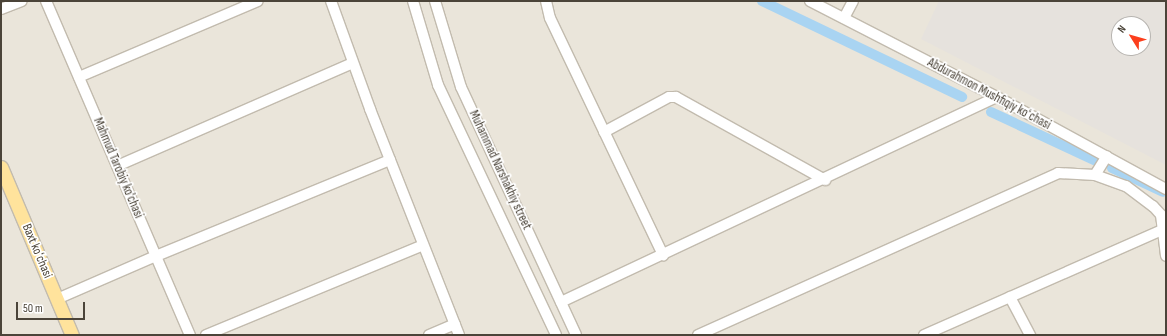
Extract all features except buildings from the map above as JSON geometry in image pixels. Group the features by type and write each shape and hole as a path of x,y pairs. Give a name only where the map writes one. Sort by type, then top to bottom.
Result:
{"main road":[{"name":"Baxt koʻchasi","path":"1,167 72,335"}],"street":[{"path":"1,9 22,1"},
{"name":"Mahmud Tarobiy ko'chasi","path":"46,1 190,335"},
{"path":"79,77 258,1"},
{"path":"331,1 390,160 459,335"},
{"path":"413,1 438,85 556,335"},
{"name":"Muhammad Narshakhiy street","path":"435,1 461,87 576,335"},
{"path":"546,1 550,18 663,255"},
{"name":"Abdurahmon Mushfiqiy koʻchasi","path":"810,1 998,97 1166,189"},
{"path":"844,18 854,1"},
{"path":"117,166 353,63"},
{"path":"604,132 669,97 676,97 825,180"},
{"path":"561,302 825,180 998,97"},
{"path":"1094,175 1107,156"},
{"path":"57,299 156,256 390,160"},
{"path":"698,335 1058,173 1094,175 1126,186 1153,206 1161,216 1164,229 1166,256"},
{"path":"924,335 1164,229"},
{"path":"206,335 423,245"},
{"path":"1010,297 1030,335"},
{"path":"429,335 455,324"}],"shaded area":[{"path":"1,1 1166,1 1166,335 1,335"},
{"path":"939,1 1166,1 1166,165 921,39"}],"waterway":[{"path":"762,1 962,97"},
{"path":"991,112 1094,160"},
{"path":"1112,168 1163,192"}]}
